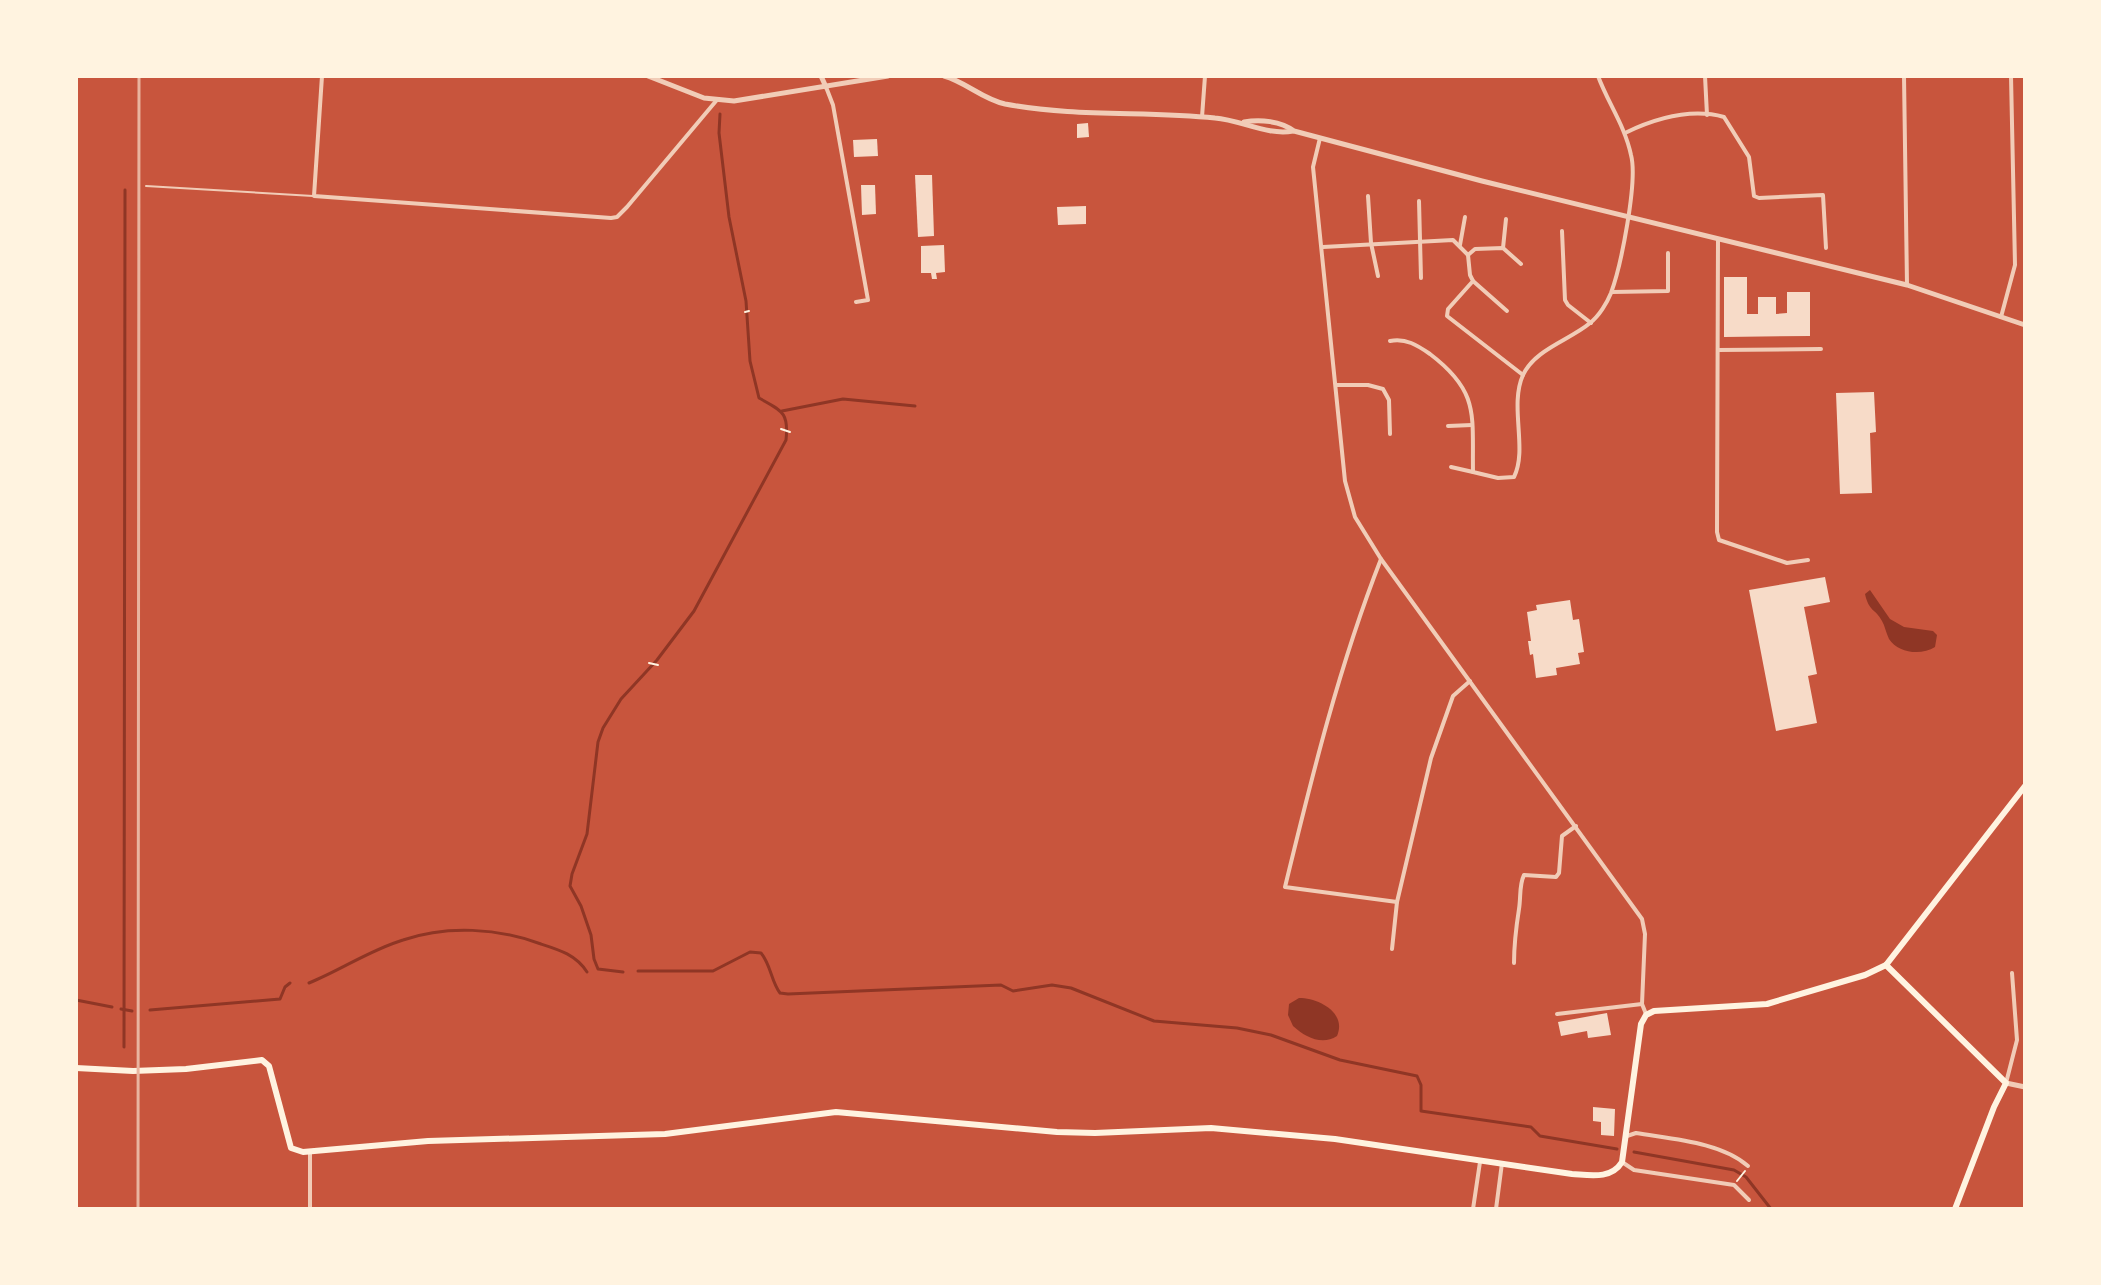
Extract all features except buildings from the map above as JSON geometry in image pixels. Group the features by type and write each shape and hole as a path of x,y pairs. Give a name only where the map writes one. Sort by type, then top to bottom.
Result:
{"main road":[{"path":"76,1068 133,1071 186,1069 262,1060 269,1066 291,1148 297,1151 428,1141 665,1134 836,1112 1057,1132 1211,1128 1335,1139 1572,1174 1602,1175 1612,1173 1624,1155 1641,1024 1646,1015 1654,1011 1767,1004 1865,975 1886,965 2025,786"},
{"path":"1886,965 2006,1083 1955,1209"}],"street":[{"path":"322,76 314,196 615,218 716,101"},
{"path":"648,76 716,101 755,99 888,76"},
{"path":"821,76 833,105 868,300 856,302"},
{"path":"944,76 963,80 985,97 1006,104 1064,111 1202,117 1294,131 1907,285 2025,325"},
{"path":"1202,117 1205,76"},
{"path":"1451,467 1498,478 1512,478 1517,471 1518,398 1523,375 1533,361 1591,323 1611,292 1634,177 1625,133 1598,76"},
{"path":"1705,76 1707,115"},
{"path":"1904,76 1907,285"},
{"path":"2001,317 2015,265 2011,76"},
{"path":"1625,133 1664,117 1724,117 1751,161 1754,196 1823,195 1826,248"},
{"path":"1320,138 1313,167 1347,493 1355,517 1381,559 1642,919 1645,934 1642,1004 1646,1015"},
{"path":"1368,196 1371,243 1378,276"},
{"path":"1419,201 1421,278"},
{"path":"1460,245 1465,217"},
{"path":"1503,248 1506,219"},
{"path":"1562,231 1565,300 1591,323"},
{"path":"1323,247 1450,239 1468,255 1473,281 1507,311"},
{"path":"1718,239 1719,540 1787,563 1808,560"},
{"path":"1468,255 1475,249 1503,248 1521,264"},
{"path":"1611,292 1668,291 1668,253"},
{"path":"1473,281 1448,309 1447,316 1523,375"},
{"path":"1390,341 1409,341 1420,347 1450,371 1467,392 1472,425 1473,472"},
{"path":"1718,350 1821,349"},
{"path":"1337,385 1368,385 1383,389 1389,400 1390,434"},
{"path":"1448,426 1472,425"},
{"path":"1381,559 1362,607 1325,723 1285,887 1397,902"},
{"path":"1392,949 1397,902 1440,729 1453,696 1470,681"},
{"path":"1514,963 1514,933 1520,907 1521,879 1524,875 1556,877 1562,836 1576,826"},
{"path":"2012,973 2017,1040 2006,1083 2025,1087"},
{"path":"1557,1014 1642,1004"},
{"path":"1627,1136 1636,1133 1708,1147 1741,1160 1747,1168"},
{"path":"310,1151 310,1209"},
{"path":"1624,1155 1634,1170 1734,1185 1749,1200"},
{"path":"1473,1209 1480,1159"},
{"path":"1496,1209 1502,1163"}],"lane":[{"path":"146,186 314,196"}],"path":[{"path":"781,429 790,432"},
{"path":"649,663 658,665"},
{"path":"1739,1179 1747,1168"}],"shaded area":[{"path":"1870,590 1890,619 1904,627 1933,631 1937,635 1935,647 1923,652 1910,652 1893,644 1882,621 1868,604 1865,594"},
{"path":"1299,998 1322,1004 1335,1014 1339,1028 1337,1036 1325,1040 1314,1039 1293,1026 1288,1015 1289,1004"}],"waterway":[{"path":"623,972 598,969 591,935 570,886 587,834 598,742 621,699 657,660 694,611 786,440 785,418 759,398 750,361 746,301 729,217 719,133 720,114"},
{"path":"124,1047 125,190"},
{"path":"782,411 843,399 915,406"},
{"path":"309,983 391,944 420,935 455,930 490,932 525,939 567,954 587,972"},
{"path":"638,971 713,971 750,952 761,953 780,993 788,994 1001,985 1013,991 1052,985 1071,988 1154,1021 1237,1028 1271,1035 1340,1060 1417,1076 1421,1085 1421,1111 1531,1127 1540,1136 1617,1149"},
{"path":"150,1010 280,999 290,983"},
{"path":"76,1000 112,1007"},
{"path":"121,1009 132,1011"},
{"path":"1634,1152 1734,1170 1746,1177 1771,1209"}],"railway":[{"path":"138,1209 139,76"}]}
